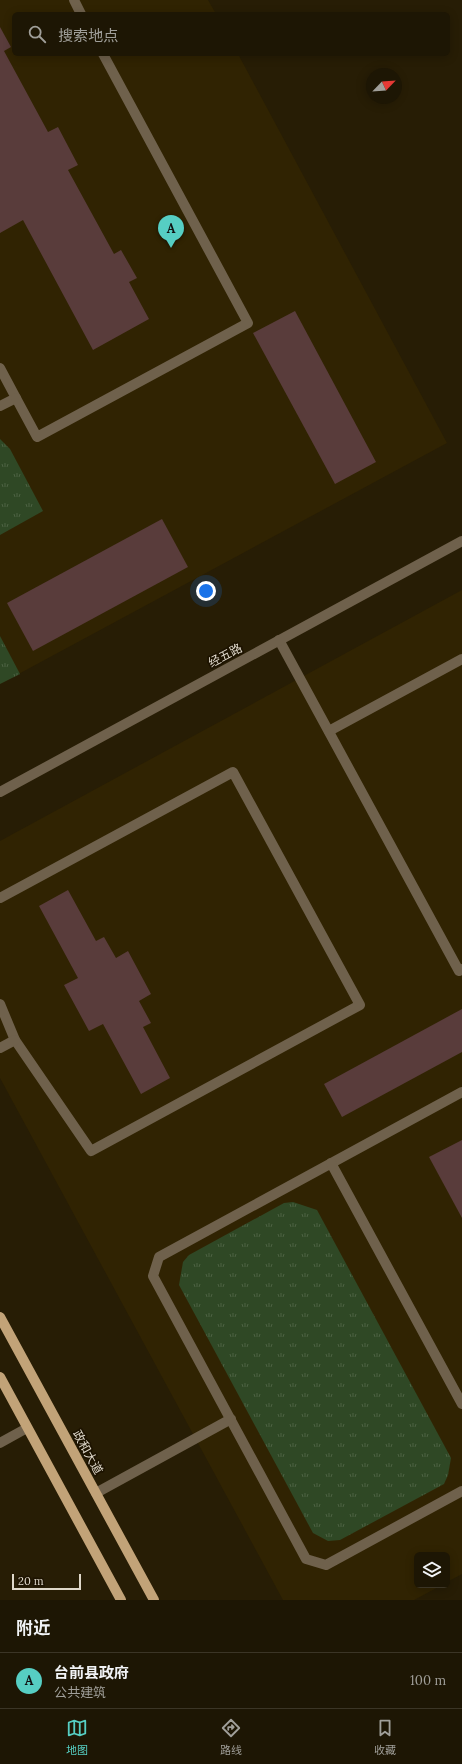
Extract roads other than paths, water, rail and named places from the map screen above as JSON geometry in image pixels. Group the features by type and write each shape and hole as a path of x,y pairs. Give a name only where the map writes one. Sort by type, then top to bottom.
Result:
{"main road":[{"name":"政和大道","path":"0,1317 154,1600"},
{"path":"0,1377 121,1600"}],"street":[{"path":"74,0 80,12"},
{"path":"0,368 37,437 248,323 104,56"},
{"path":"0,406 16,398"},
{"name":"经五路","path":"0,792 462,541"},
{"path":"280,640 459,971 462,969"},
{"path":"329,731 462,659"},
{"path":"0,898 233,772 360,1005 91,1151 15,1040 0,1004"},
{"path":"0,1048 15,1040"},
{"path":"462,1092 159,1257 153,1276 306,1559 326,1565 462,1491"},
{"path":"331,1163 462,1404"},
{"path":"96,1493 231,1419"},
{"path":"0,1442 27,1428"}],"place":[{"name":"台前县政府","path":"171,248"}]}
